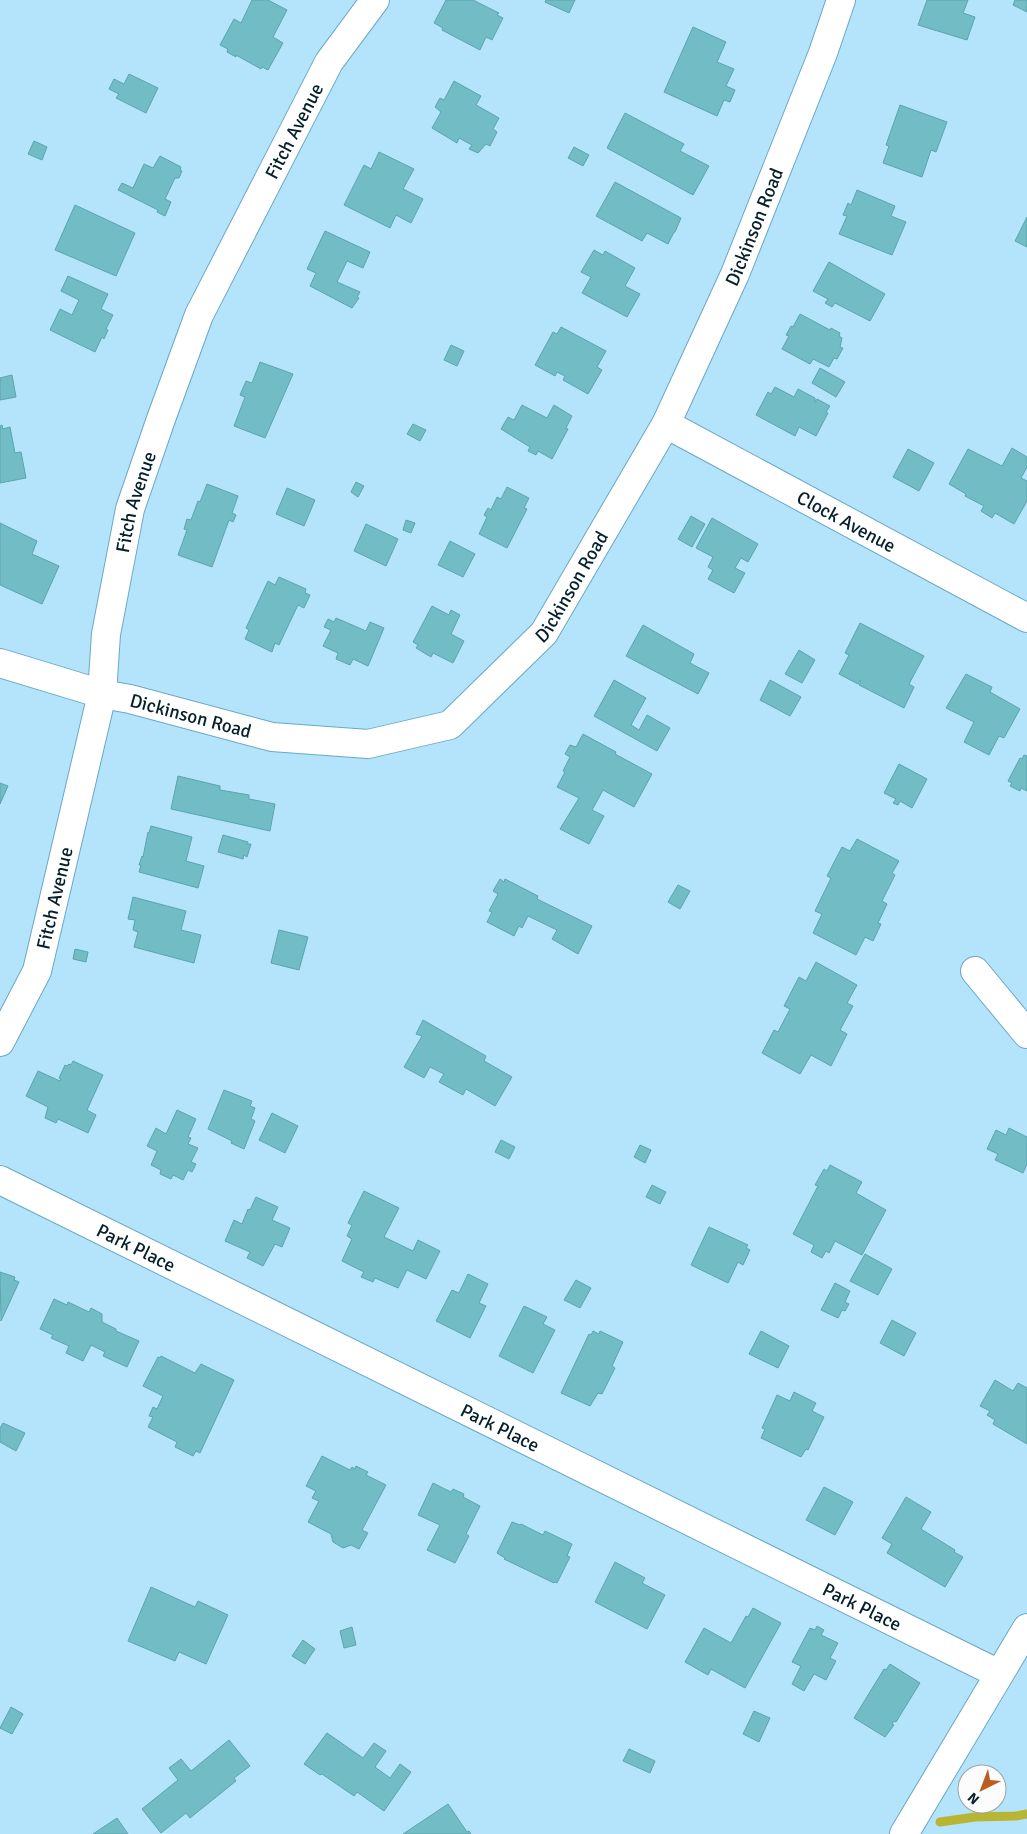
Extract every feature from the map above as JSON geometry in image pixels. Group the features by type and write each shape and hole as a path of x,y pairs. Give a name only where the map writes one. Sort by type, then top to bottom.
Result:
{"street":[{"name":"Fitch Avenue","path":"0,1042 37,970 102,694 106,634 130,509 199,315 329,62 375,0"},
{"name":"Dickinson Road","path":"0,663 102,694 130,699 272,736 368,744 450,725 544,633 666,424 735,274 823,53 841,0"},
{"name":"Clock Avenue","path":"666,424 1027,618"},
{"path":"975,970 1027,1034"},
{"name":"Park Place","path":"0,1180 999,1674"},
{"path":"904,1834 1027,1628"}],"building":[{"path":"252,0 268,0 287,10 273,37 283,43 268,70 262,67 261,69 236,55 236,57 227,52 228,49 220,45 234,19 241,23"},
{"path":"446,0 473,0 499,13 497,15 503,18 492,40 486,37 480,50 442,30 443,28 434,23"},
{"path":"546,0 575,0 569,13 545,2"},
{"path":"927,0 968,0 963,13 975,17 967,40 918,25"},
{"path":"1015,0 1027,0 1027,12 1013,5"},
{"path":"693,27 726,42 717,62 734,69 726,86 735,90 730,102 724,100 717,116 664,92"},
{"path":"129,74 158,88 146,113 116,98 119,94 109,89 114,79 124,84"},
{"path":"454,81 481,96 476,105 499,118 493,129 497,132 490,146 486,144 478,153 469,149 472,145 459,138 457,143 432,128 441,112 435,107 440,98 444,100"},
{"path":"900,105 947,122 936,152 931,150 922,177 883,163 889,146 886,145"},
{"path":"625,113 684,144 680,151 709,166 693,195 607,148"},
{"path":"34,141 47,147 42,160 28,154"},
{"path":"574,147 589,155 583,166 568,158"},
{"path":"379,152 414,169 403,189 423,199 411,223 396,215 390,228 344,205 364,165 371,169"},
{"path":"160,156 181,167 180,170 182,171 179,178 175,178 165,199 171,202 165,216 157,212 158,210 118,190 122,183 133,188 144,164 153,168"},
{"path":"615,182 681,218 668,244 647,233 642,241 596,216"},
{"path":"857,190 895,206 891,216 906,222 892,255 839,234 847,216 843,215 848,203 851,205"},
{"path":"75,205 135,233 116,276 55,250"},
{"path":"1027,217 1027,247 1015,241"},
{"path":"325,231 370,252 363,268 347,261 337,282 360,292 357,297 359,298 352,308 310,286 316,273 307,269"},
{"path":"594,250 603,255 605,251 635,268 625,286 640,294 627,317 582,293 591,277 581,272"},
{"path":"829,262 885,294 870,321 835,303 832,307 825,303 828,299 813,291"},
{"path":"68,276 108,294 101,309 113,315 106,329 108,330 104,339 102,337 95,352 50,330 60,309 72,315 79,300 61,291"},
{"path":"800,314 830,330 831,328 840,333 839,336 842,338 840,347 843,348 837,359 834,358 829,367 813,359 810,364 782,349 789,336 786,335"},
{"path":"561,327 606,351 597,367 602,370 588,394 563,380 565,376 557,372 555,376 535,365 553,332 557,334"},
{"path":"451,345 464,351 457,366 444,360"},
{"path":"260,362 293,374 265,438 234,426 245,397 240,395 246,381 252,383"},
{"path":"820,368 845,382 836,397 812,383"},
{"path":"12,375 16,397 0,400 0,378"},
{"path":"775,387 794,397 798,389 815,398 815,402 817,399 830,406 816,436 799,427 795,436 756,415 768,392 771,394"},
{"path":"522,405 547,418 554,405 572,416 566,428 568,429 552,459 538,451 536,455 528,451 530,447 501,429 508,417 514,420"},
{"path":"413,424 426,430 420,441 407,434"},
{"path":"2,425 3,429 10,427 15,453 21,452 26,478 0,483 0,426"},
{"path":"1012,448 1027,457 1027,467 1021,478 1027,481 1027,501 1014,524 995,513 992,518 981,511 984,506 965,496 966,494 949,484 968,449 1002,466"},
{"path":"908,449 934,463 919,491 893,477"},
{"path":"356,482 364,486 358,497 351,492"},
{"path":"207,484 238,496 232,513 236,515 233,522 229,520 212,567 178,555 187,530 184,529 187,519 191,520"},
{"path":"507,487 529,498 524,508 527,509 507,548 479,534 487,517 484,515 488,508 491,510 497,497 501,499"},
{"path":"287,488 315,500 304,526 276,514"},
{"path":"691,516 705,524 692,547 678,539"},
{"path":"712,518 758,544 748,562 741,558 735,568 745,573 734,593 708,579 713,570 708,567 713,557 696,548"},
{"path":"406,520 415,523 411,533 403,530"},
{"path":"0,523 37,541 32,554 59,566 42,604 0,585"},
{"path":"366,524 398,539 386,566 354,551"},
{"path":"450,541 475,554 463,577 438,565"},
{"path":"279,577 306,589 305,593 310,595 304,608 298,605 279,645 275,643 272,652 245,639 249,630 246,628 268,581 275,585"},
{"path":"432,606 449,615 451,610 460,615 451,634 464,641 453,663 433,653 431,657 416,648 418,645 413,642"},
{"path":"336,618 366,631 370,622 384,628 368,666 353,659 350,665 336,659 338,653 323,646 331,630 324,627 328,619 334,622"},
{"path":"860,623 924,656 909,684 914,687 904,708 859,685 860,680 858,684 839,674 849,655 845,653"},
{"path":"643,625 694,654 690,663 709,673 698,694 626,656"},
{"path":"799,650 815,660 802,683 785,674"},
{"path":"966,674 992,687 990,692 1020,709 1004,738 999,736 989,755 964,742 974,722 946,708"},
{"path":"614,680 646,698 631,725 639,730 647,715 670,728 657,751 594,716"},
{"path":"770,680 801,697 790,716 760,700"},
{"path":"583,734 652,774 634,807 603,790 592,810 604,816 589,844 560,829 579,798 557,787 570,757 565,754 570,745 576,747"},
{"path":"1024,755 1027,756 1027,791 1021,788 1020,791 1010,786 1012,783 1008,781 1020,758 1022,759"},
{"path":"899,764 927,779 912,808 900,801 898,805 893,803 896,799 884,793"},
{"path":"178,776 220,786 220,790 249,795 249,799 275,804 270,831 171,809"},
{"path":"0,783 8,786 0,804"},
{"path":"151,826 192,837 186,861 204,866 198,888 139,872 141,865 139,865"},
{"path":"223,835 251,844 247,857 244,855 243,859 218,852"},
{"path":"857,839 899,861 892,873 895,875 882,901 887,904 878,923 881,924 873,941 865,937 856,955 813,933 822,914 815,911 831,878 827,876 842,847 850,851"},
{"path":"500,879 504,882 505,879 538,896 537,899 592,926 578,954 552,939 557,930 528,916 522,928 519,926 514,936 487,922 492,912 489,911 498,894 493,891"},
{"path":"678,885 690,891 680,909 668,902"},
{"path":"133,897 186,911 181,930 201,935 194,963 134,947 138,932 133,930 135,920 128,919"},
{"path":"279,930 308,937 299,970 271,963"},
{"path":"75,949 88,952 86,962 73,959"},
{"path":"816,962 857,985 847,1003 853,1006 840,1030 847,1034 831,1066 811,1055 800,1074 762,1053 774,1030 778,1032 790,1009 784,1006 799,977 806,981"},
{"path":"423,1020 486,1056 484,1061 512,1077 495,1106 466,1089 463,1095 439,1082 444,1074 430,1067 424,1078 404,1067 422,1036 416,1034"},
{"path":"73,1061 103,1075 87,1110 96,1115 88,1133 58,1119 56,1123 45,1118 48,1107 26,1096 38,1071 60,1081 61,1079 59,1078 65,1065 71,1065"},
{"path":"224,1090 252,1101 250,1106 255,1108 251,1119 255,1121 244,1149 208,1129"},
{"path":"177,1110 196,1119 188,1137 191,1138 188,1144 198,1148 191,1162 196,1164 192,1172 188,1170 183,1180 173,1175 171,1179 160,1174 161,1170 151,1165 157,1151 147,1146 156,1128 166,1134"},
{"path":"272,1113 298,1126 285,1153 259,1140"},
{"path":"1009,1128 1027,1137 1027,1164 1023,1173 995,1160 998,1154 987,1149 996,1130 1006,1135"},
{"path":"501,1140 515,1147 509,1159 495,1152"},
{"path":"640,1145 651,1150 645,1163 634,1157"},
{"path":"830,1165 862,1182 856,1193 886,1210 862,1255 835,1241 829,1253 826,1251 822,1258 811,1252 814,1245 793,1234 818,1186 815,1185 824,1169 827,1171"},
{"path":"652,1185 666,1192 660,1204 646,1197"},
{"path":"364,1191 399,1208 384,1237 413,1251 418,1240 440,1251 426,1279 407,1270 398,1288 375,1278 373,1282 361,1277 364,1272 342,1261 352,1239 347,1236 352,1225 348,1223"},
{"path":"256,1197 278,1207 272,1220 290,1228 282,1247 275,1244 263,1266 247,1258 250,1252 225,1241 234,1220 242,1224 248,1209 250,1210"},
{"path":"709,1227 748,1245 746,1248 750,1250 743,1265 738,1262 728,1283 691,1265"},
{"path":"865,1254 892,1269 878,1295 850,1281"},
{"path":"0,1272 15,1277 14,1280 19,1282 1,1321"},
{"path":"468,1274 488,1284 479,1303 486,1306 470,1338 436,1321 452,1290 459,1293"},
{"path":"576,1280 591,1288 580,1308 564,1300"},
{"path":"835,1283 850,1291 845,1302 849,1304 845,1311 842,1310 838,1318 821,1310"},
{"path":"54,1299 67,1305 68,1302 89,1312 91,1308 102,1314 102,1322 116,1329 116,1331 139,1341 127,1367 103,1356 105,1352 91,1345 83,1361 66,1353 69,1346 51,1338 53,1335 40,1329"},
{"path":"524,1306 547,1317 543,1324 555,1330 533,1373 499,1356"},
{"path":"892,1320 916,1333 904,1356 880,1343"},
{"path":"593,1331 599,1334 600,1331 623,1342 612,1366 615,1368 602,1394 598,1393 590,1406 561,1393 589,1334 591,1335"},
{"path":"761,1331 789,1346 778,1368 749,1354"},
{"path":"161,1356 195,1373 201,1364 234,1380 200,1453 196,1451 193,1456 175,1447 177,1442 148,1427 153,1417 149,1416 153,1407 157,1409 163,1396 143,1386 158,1357 160,1358"},
{"path":"995,1380 1013,1391 1018,1383 1027,1388 1027,1444 993,1424 995,1420 987,1415 990,1411 980,1406"},
{"path":"794,1392 816,1403 812,1411 824,1417 808,1450 806,1449 801,1457 761,1438 765,1429 762,1428 777,1395 790,1401"},
{"path":"3,1423 25,1433 16,1451 0,1442 0,1428"},
{"path":"322,1456 350,1470 352,1467 355,1469 356,1466 368,1472 366,1475 386,1485 362,1530 368,1533 359,1549 351,1545 343,1548 333,1542 331,1534 308,1522 319,1501 312,1498 316,1491 306,1486"},
{"path":"433,1483 451,1492 453,1489 464,1494 463,1497 480,1506 466,1534 469,1536 455,1563 427,1550 440,1525 418,1515"},
{"path":"824,1487 853,1502 835,1535 806,1520"},
{"path":"906,1497 931,1512 921,1529 963,1557 945,1587 887,1553 892,1544 882,1538"},
{"path":"512,1522 521,1524 543,1535 545,1531 572,1544 567,1556 570,1557 557,1583 504,1559 497,1553"},
{"path":"615,1562 645,1578 642,1583 665,1595 647,1629 595,1602"},
{"path":"151,1587 195,1607 198,1601 228,1615 206,1664 179,1652 175,1661 128,1641"},
{"path":"753,1608 781,1623 745,1688 711,1669 708,1675 685,1662 704,1628 731,1643 746,1616 748,1617"},
{"path":"817,1626 824,1630 821,1635 838,1643 830,1658 836,1661 826,1680 814,1674 804,1691 792,1684 801,1666 792,1662 810,1628 815,1630"},
{"path":"352,1627 356,1645 344,1648 340,1631"},
{"path":"303,1640 315,1649 305,1664 292,1656"},
{"path":"890,1664 920,1683 885,1737 854,1718 884,1669 886,1670"},
{"path":"11,1707 23,1714 12,1734 0,1728"},
{"path":"754,1711 770,1718 759,1742 743,1734"},
{"path":"327,1733 363,1758 374,1743 386,1751 375,1767 390,1778 400,1764 411,1772 384,1811 357,1792 354,1796 304,1764"},
{"path":"229,1740 250,1766 234,1778 236,1781 190,1818 186,1813 161,1833 142,1809 178,1780 169,1768 181,1759 191,1771"},
{"path":"629,1749 655,1761 650,1773 623,1761"},
{"path":"448,1804 467,1832 469,1831 471,1834 403,1834"},
{"path":"117,1818 128,1834 93,1834"}],"waterway":[{"path":"940,1822 975,1817 1027,1814"}]}
